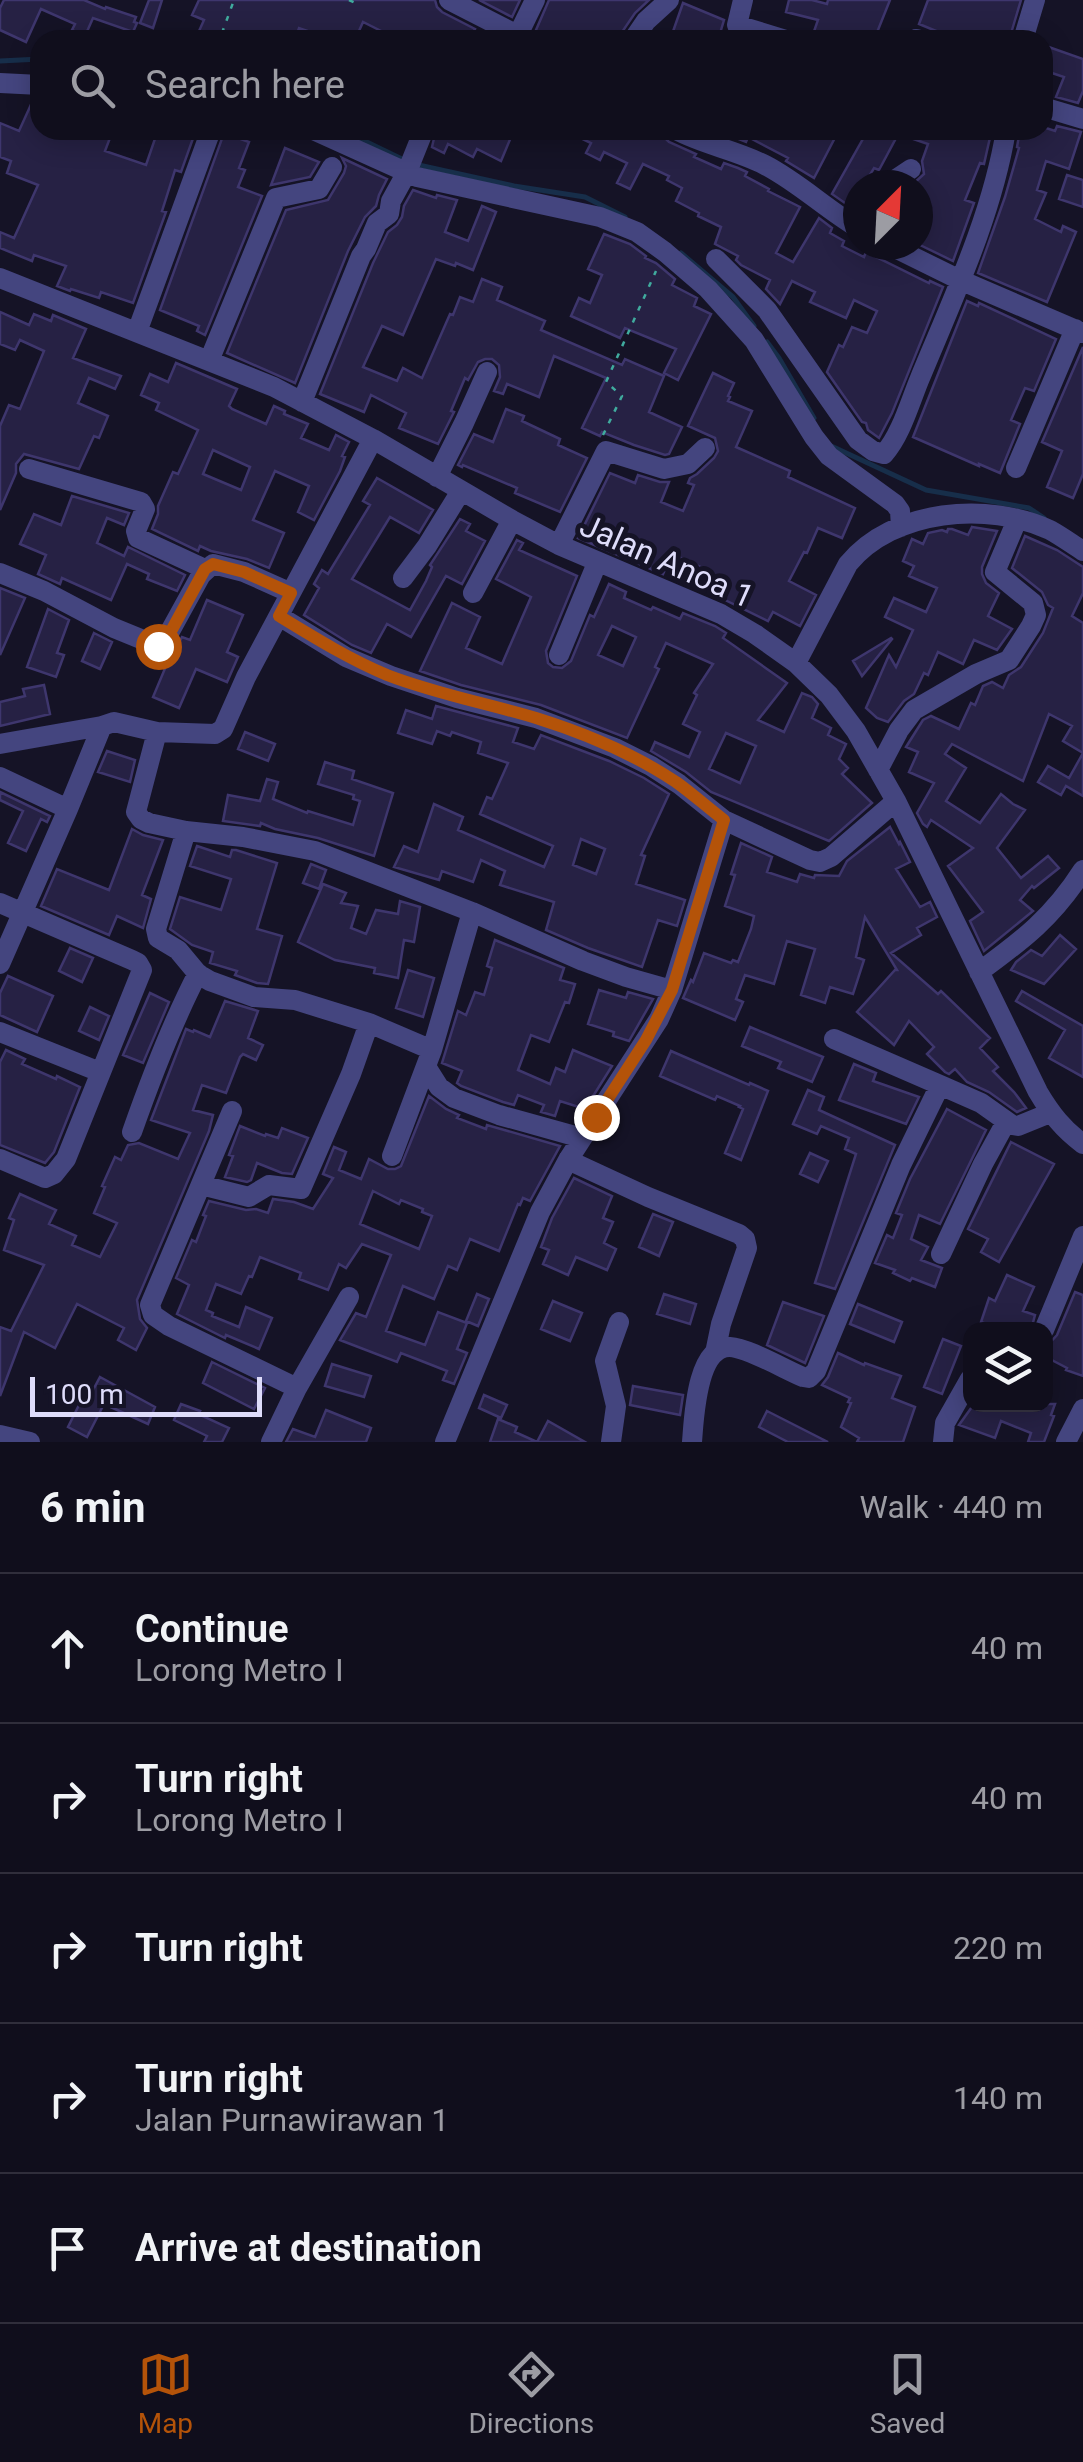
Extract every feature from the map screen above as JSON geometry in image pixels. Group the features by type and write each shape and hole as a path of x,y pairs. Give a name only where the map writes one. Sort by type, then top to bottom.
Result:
{"street":[{"path":"449,0 507,30"},
{"path":"526,30 535,0"},
{"path":"638,30 668,0"},
{"path":"743,0 736,24 758,30"},
{"path":"1026,30 1035,0"},
{"path":"0,83 30,84"},
{"path":"1053,110 1083,119"},
{"path":"137,332 207,140"},
{"path":"337,140 425,180 532,201 615,222 637,232 708,289 754,340 824,450 895,504 901,527"},
{"path":"302,402 361,256 377,223 389,214 391,201 420,140"},
{"path":"695,140 769,166 843,214"},
{"path":"716,258 766,310 858,440 872,451 884,454 960,280 992,192 1004,140"},
{"path":"209,361 276,198 319,189 332,167"},
{"path":"919,260 1079,331 1016,468"},
{"name":"Jalan Anoa 1","path":"0,278 274,387 559,545 721,614 796,663 829,695 856,730 896,801 1050,1113 1083,1144"},
{"path":"437,477 487,372"},
{"path":"0,744 110,722 157,732 220,733 373,440"},
{"path":"559,545 606,451 664,469 688,464 706,448"},
{"path":"29,469 141,502 146,509 136,531 138,538 205,569"},
{"path":"403,578 461,491"},
{"path":"796,663 848,564 874,539 901,527 933,517 998,516 1050,530 1083,551"},
{"path":"473,593 512,520"},
{"path":"878,770 914,710 1009,660 1031,626 1036,615 1033,604 995,572 1017,520"},
{"path":"560,655 598,563"},
{"path":"0,573 158,646 164,644 205,569 213,564 244,572 291,593"},
{"path":"279,616 346,657 391,676 456,698 536,718 615,748 679,784 724,820 820,862 896,801"},
{"path":"0,964 102,726"},
{"path":"157,732 136,812 141,819 186,832 243,837 314,852 472,912 583,960 672,990"},
{"path":"0,777 68,809"},
{"path":"446,1442 540,1212 568,1160 646,1040 672,990 724,820"},
{"path":"186,832 156,929 158,938 178,950 198,973 254,996 295,1000 369,1023 429,1059 439,1087 454,1098 582,1138"},
{"path":"979,972 1039,927 1081,878"},
{"path":"0,903 132,960 142,970 66,1158 54,1174 45,1178 0,1159"},
{"path":"392,1156 429,1059 472,912"},
{"path":"132,1132 159,1056 198,973"},
{"path":"201,1185 249,1197 268,1185 301,1189 369,1023"},
{"path":"0,1032 100,1072"},
{"path":"834,1038 981,1103 1006,1122 1018,1126 1050,1113"},
{"path":"715,1353 722,1348 737,1348 803,1377 814,1375 901,1166 940,1085"},
{"path":"232,1111 150,1305 153,1316 169,1326 297,1388"},
{"path":"941,1254 1006,1122"},
{"path":"568,1160 746,1239 715,1353 695,1394 692,1442"},
{"path":"1047,1322 1082,1242"},
{"path":"271,1442 349,1297"},
{"path":"611,1442 616,1406 604,1361 619,1322"},
{"path":"943,1442 945,1423 963,1391"},
{"path":"1066,1442 1083,1409"},
{"path":"0,1435 30,1442"}],"path":[{"path":"223,30 234,0"},
{"path":"349,0 360,4"},
{"path":"606,451 603,433 622,396 606,382 665,252"}],"building":[{"path":"4,0 84,0 136,17 137,23 134,30 127,30 93,18 88,30 72,30 75,24 41,9 26,42 0,30"},
{"path":"149,0 162,0 153,28 140,23"},
{"path":"199,0 435,0 442,12 475,29 379,30 363,22 359,30 200,30 204,20 192,15"},
{"path":"479,0 520,0 512,17"},
{"path":"549,0 649,0 623,30 536,30"},
{"path":"789,0 827,4 828,0 890,0 878,30 814,30 818,20 786,12"},
{"path":"928,0 1021,0 1012,30 934,30 919,24"},
{"path":"683,3 724,20 721,30 674,30"},
{"path":"1053,48 1083,59 1083,91 1078,103 1056,97 1064,77 1053,73"},
{"path":"30,107 30,140 109,140 105,151 146,165 155,140 192,140 181,172 175,170 162,211 166,212 133,303 101,292 99,298 57,286 66,266 34,255 32,261 0,248 0,232 14,238 38,185 7,173 11,161 0,157 0,123 19,131"},
{"path":"1057,126 1081,132 1069,169 1046,161 1037,190 1046,193 1035,219 1061,232 1063,226 1076,232 1047,302 978,273 1005,197 1018,140 1053,140"},
{"path":"221,140 249,142 239,168 245,170 238,187 262,196 205,335 197,331 199,326 160,310"},
{"path":"434,140 510,140 501,161 477,149 473,157 448,144 444,153 432,147"},
{"path":"585,140 667,140 721,169 724,163 747,172 745,176 800,207 776,253 793,262 819,218 832,228 830,233 843,240 843,260 882,260 943,287 879,438 868,430 827,372 852,327 867,333 877,311 854,300 846,318 810,302 815,292 792,281 780,304 766,289 770,280 741,265 736,260 738,256 715,244 721,227 676,201 682,188 667,180 669,176 643,164 630,189 617,183 627,163 604,152 600,160 586,153 591,143"},
{"path":"754,140 834,140 814,178 786,161 788,158"},
{"path":"862,140 895,140 879,170 846,170"},
{"path":"916,140 989,140 984,164 980,163 965,200 974,203 953,261 933,251 933,170 923,170 928,144"},
{"path":"285,148 319,162 310,177 271,185"},
{"path":"342,158 387,179 376,206 365,217 348,251 295,383 227,353 286,210 328,200 344,173"},
{"path":"843,174 843,202 832,194"},
{"path":"1067,175 1083,180 1083,207 1059,199"},
{"path":"413,190 457,200 445,232 468,241 482,206 496,212 473,270 436,259 403,335 382,326 363,367 397,381 403,368 422,378 460,297 473,302 482,279 502,287 497,300 545,321 541,330 622,365 625,359 664,376 649,412 682,427 669,454 582,428 606,378 554,356 539,397 507,384 503,394 494,391 500,377 499,365 492,359 478,362 468,380 465,378 438,444 399,428 406,413 371,395 364,412 320,394 373,263 388,232 402,217"},
{"path":"604,234 630,244 656,263 675,279 672,285 697,298 694,306 711,314 678,380 664,373 676,349 625,328 620,338 571,316 579,298 590,303 602,275 588,269"},
{"path":"967,301 1056,339 1034,391 1025,388 1011,420 1020,424 1000,473 913,437"},
{"path":"0,312 29,325 34,314 51,321 53,315 86,329 73,358 121,376 115,389 89,378 78,403 108,416 79,469 24,454 16,464 0,510 0,426 9,405 20,409 44,351 20,340 15,350 0,344"},
{"path":"1083,347 1083,474 1073,498 1047,487 1062,451 1042,442"},
{"path":"176,363 237,389 229,406 232,409 266,424 274,406 308,424 301,438 329,450 336,435 349,442 340,471 314,520 298,512 309,486 275,471 253,520 284,533 269,568 200,546 198,551 152,529 173,472 178,474 198,430 156,410 159,403 141,395 150,374 168,382","holes":["213,450 250,467 241,490 203,474"]},
{"path":"713,373 734,383 728,401 752,411 736,447 790,471 788,477 855,508 842,538 818,528 789,581 816,595 800,626 773,612 768,621 719,597 724,585 700,574 703,568 672,554 663,574 578,538 610,473 635,483 638,475 669,482 661,502 683,511 694,485 688,483 690,478 718,451 715,438 688,426"},
{"path":"506,409 560,439 558,445 587,458 560,512 515,493 517,488 458,465 474,434 493,442"},
{"path":"377,478 433,510 419,533 390,517 352,579 410,610 430,565 460,519 470,524 466,531 485,541 462,584 446,576 411,637 387,624 371,653 304,615 319,588 314,584 322,570 328,574 370,505 363,501"},
{"path":"72,496 129,513 124,525 107,518 97,543 124,556 128,547 185,575 177,591 147,579 149,574 127,564 111,600 62,578 60,584 38,574 46,555 20,544 34,514 61,525"},
{"path":"972,527 997,531 982,567 986,583 999,593 988,616 1012,629 997,650 974,640 963,664 938,652 914,694 888,722 877,718 866,708 889,655 896,667 913,630 885,617 894,598 926,612 937,588 909,576 914,566 903,561 912,539 923,544 928,533 948,529 968,535"},
{"path":"1025,536 1083,567 1083,593 1072,616 1083,623 1083,753 1063,741 1072,726 1049,714 1023,781 952,744 945,754 966,768 946,801 980,823 1001,794 1025,810 997,848 1021,878 1048,856 1059,868 1032,886 1020,900 1033,911 984,951 970,921 983,912 948,866 973,848 931,820 927,827 923,824 917,813 934,783 909,772 918,752 906,747 923,720 931,716 959,729 983,686 992,682 1003,688 1043,633 1053,608 1042,592 1012,568"},
{"path":"517,540 523,543 519,550 577,576 546,651 553,667 562,668 571,661 590,615 594,617 609,584 626,592 624,598 651,610 653,607 680,619 683,613 715,626 726,633 723,638 787,683 758,720 784,732 802,693 812,697 818,704 812,718 831,728 828,735 846,744 839,759 848,768 842,774 872,803 829,841 711,792 651,751 655,742 689,757 700,732 683,724 697,695 694,693 713,664 666,643 655,667 659,669 627,738 541,705 420,671 452,603 480,617 466,648 502,664 531,597 496,579","holes":["612,626 636,637 623,666 598,655","726,733 756,746 740,783 709,769"]},
{"path":"0,588 25,598 0,655"},
{"path":"207,600 243,615 227,652 238,657 227,682 196,669 179,708 153,697 169,659 166,658 182,637 190,640"},
{"path":"48,609 69,620 57,653 64,655 56,677 27,667"},
{"path":"94,633 112,642 100,669 82,661"},
{"path":"892,639 862,676 853,661"},
{"path":"44,685 50,714 0,726 0,702 25,696 23,689"},
{"path":"436,706 518,728 513,742 534,749 541,735 609,761 669,794 641,855 645,856 636,884 685,900 677,926 658,920 642,967 546,930 554,902 500,885 505,871 481,860 473,882 442,871 439,880 394,867 404,846 418,852 434,804 463,817 458,830 544,867 553,846 480,814 487,797 492,799 508,763 478,753 481,742 437,731 432,744 398,733 406,710 432,719","holes":["581,839 605,849 596,874 573,865"]},
{"path":"245,732 275,744 268,761 238,749"},
{"path":"107,751 135,760 130,782 98,772"},
{"path":"1083,753 1083,796 1066,786 1061,795 1038,782 1048,766 1069,778"},
{"path":"325,762 354,771 352,779 393,793 374,856 261,823 260,826 223,821 228,795 260,801 267,779 278,782 273,799 353,825 360,801 353,799 354,795 318,784"},
{"path":"0,792 50,816 47,822 41,819 26,851 8,843 23,811 0,800"},
{"path":"890,827 910,862 896,869 920,907 930,902 937,917 917,928 921,935 891,953 938,994 941,991 990,1038 980,1048 998,1067 993,1071 1026,1108 1017,1112 967,1082 955,1069 949,1074 945,1072 927,1054 934,1047 909,1021 894,1045 857,1012 897,970 865,917 856,957 864,960 853,994 830,987 825,1003 801,995 815,949 787,941 774,984 745,975 736,999 743,1002 735,1020 683,998 704,953 738,962 751,929 754,916 725,906 741,843 772,857 767,872 797,882 800,874 814,878 839,876 847,861"},
{"path":"132,829 163,840 142,895 151,899 143,928 117,916 109,935 41,906 57,869 109,890"},
{"path":"197,846 230,857 232,850 236,850 277,863 257,929 282,936 268,984 210,963 213,952 192,945 170,929 180,897 221,910 231,879 190,866"},
{"path":"311,864 326,870 319,889 303,883"},
{"path":"323,884 346,893 341,903 358,906 351,928 366,934 376,910 398,914 400,901 420,907 414,942 404,940 398,978 374,973 375,968 335,960 298,942"},
{"path":"1060,935 1076,949 1044,984 1011,970 1031,950 1042,956"},
{"path":"495,940 564,968 560,980 575,984 549,1042 531,1035 518,1070 550,1084 556,1068 565,1072 573,1050 612,1066 585,1109 560,1101 555,1116 541,1112 544,1105 518,1095 514,1105 503,1102 461,1086 457,1083 462,1071 442,1063 458,1011 466,1015 475,992 484,995"},
{"path":"70,948 93,958 82,982 59,971"},
{"path":"408,970 434,978 423,1017 396,1008"},
{"path":"8,976 53,996 37,1032 0,1015 0,993"},
{"path":"599,990 626,998 628,992 653,999 629,1041 588,1024"},
{"path":"1022,991 1083,1026 1083,1077 1049,1058 1065,1030 1016,1001"},
{"path":"150,993 169,1002 143,1063 123,1055"},
{"path":"225,1001 258,1011 248,1038 263,1045 256,1060 243,1054 240,1057 226,1093 202,1085 193,1110 213,1115 137,1300 140,1319 147,1328 136,1350 118,1340 124,1328 77,1304 55,1348 24,1332 0,1396 0,1327 11,1331 44,1265 4,1250 14,1220 9,1218 20,1194 56,1210 49,1224 76,1236 72,1245 100,1257 117,1223 94,1213 115,1157 121,1160 128,1145 139,1143 178,1159 190,1133 151,1120 186,1029 210,1037"},
{"path":"90,1007 109,1016 99,1040 79,1031"},
{"path":"750,1027 823,1057 812,1082 778,1068 781,1062 742,1046"},
{"path":"6,1050 25,1059 22,1064 80,1087 54,1152 45,1163 0,1145 0,1062"},
{"path":"671,1051 768,1091 741,1160 725,1153 743,1109 660,1076"},
{"path":"854,1064 876,1073 873,1081 919,1097 906,1124 839,1100"},
{"path":"808,1090 824,1097 819,1110 895,1145 835,1289 815,1283 856,1154 845,1149 849,1138 821,1126 817,1134 793,1124"},
{"path":"429,1096 459,1115 457,1118 486,1129 487,1125 560,1146 530,1201 523,1198 518,1204 499,1251 470,1239 457,1270 448,1266 434,1299 403,1286 386,1331 425,1345 438,1312 467,1323 457,1349 467,1353 454,1384 443,1380 447,1371 401,1353 397,1362 340,1340 356,1313 366,1317 391,1255 362,1244 346,1268 339,1264 328,1290 299,1279 301,1273 260,1257 241,1294 216,1284 206,1310 212,1316 239,1327 246,1307 272,1318 259,1349 226,1335 225,1338 177,1314 189,1285 176,1278 192,1240 196,1242 209,1201 268,1213 273,1199 313,1209 333,1178 323,1174 334,1147 346,1152 339,1170 361,1179 369,1159 388,1169 401,1166","holes":["373,1191 399,1204 401,1200 432,1216 419,1249 360,1224"]},
{"path":"947,1109 986,1130 940,1224 919,1215 911,1239 928,1247 921,1260 942,1268 935,1287 912,1278 910,1281 875,1263 887,1235 893,1238 902,1215 896,1213 910,1179"},
{"path":"240,1126 265,1136 278,1138 282,1128 308,1138 292,1174 257,1163 247,1182 225,1177"},
{"path":"1011,1142 1054,1164 999,1262 981,1252 988,1239 968,1229"},
{"path":"810,1153 828,1161 818,1182 800,1174"},
{"path":"574,1178 612,1196 603,1218 613,1222 604,1243 616,1249 607,1270 576,1257 568,1275 543,1264 549,1250 541,1247"},
{"path":"653,1214 673,1222 659,1256 639,1247"},
{"path":"1007,1275 1034,1287 1023,1311 1035,1315 1033,1322 981,1322 989,1298 995,1301"},
{"path":"1075,1292 1083,1295 1083,1376 1053,1361 1053,1339"},
{"path":"477,1294 489,1299 478,1326 466,1321"},
{"path":"664,1294 696,1304 690,1324 657,1314"},
{"path":"553,1301 582,1313 570,1341 541,1329"},
{"path":"783,1302 824,1316 805,1363 767,1345"},
{"path":"858,1304 902,1322 894,1342 850,1324"},
{"path":"943,1339 961,1346 942,1394 924,1387"},
{"path":"838,1353 901,1376 892,1398 915,1407 903,1442 857,1442 859,1438 841,1427 850,1398 822,1385"},
{"path":"212,1362 265,1388 254,1409 203,1383"},
{"path":"332,1364 371,1376 364,1397 325,1386"},
{"path":"100,1377 155,1407 148,1424 104,1404 87,1437 68,1427 87,1389 92,1392"},
{"path":"633,1386 683,1395 680,1415 630,1405"},
{"path":"484,1395 507,1405 501,1418 479,1408"},
{"path":"181,1404 229,1428 222,1442 204,1442 207,1436 174,1420"},
{"path":"326,1410 371,1428 366,1442 286,1442 293,1429 315,1437"},
{"path":"767,1411 828,1442 788,1442 759,1427"},
{"path":"968,1412 1052,1412 1054,1416 1044,1442 1028,1442 1031,1433 1001,1421 995,1438 959,1425"},
{"path":"498,1419 517,1427 515,1432 537,1442 490,1442"},
{"path":"548,1421 585,1442 537,1442"}],"waterway":[{"path":"0,61 30,60"},
{"path":"363,140 404,160"},
{"path":"414,164 585,197 625,217"},
{"path":"681,253 733,297 754,326"},
{"path":"767,342 814,418"},
{"path":"829,445 926,490 1029,508 1044,518"}],"route":[{"path":"158,646 164,644 205,569 213,564 244,572 291,593 279,616 346,657 456,698 536,718 615,748 679,784 724,820 672,990 659,1019 596,1117"}]}
